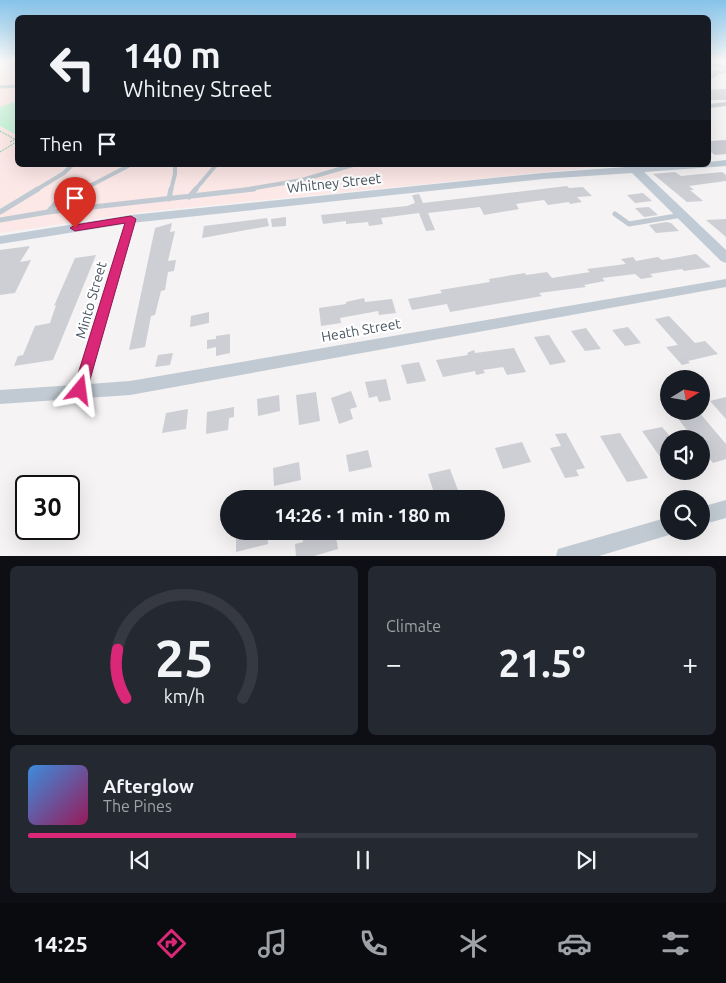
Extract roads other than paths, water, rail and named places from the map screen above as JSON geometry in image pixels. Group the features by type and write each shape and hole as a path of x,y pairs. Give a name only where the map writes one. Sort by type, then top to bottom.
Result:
{"street":[{"path":"711,106 726,104"},
{"path":"711,165 726,163"},
{"path":"632,167 726,258"},
{"name":"Whitney Street","path":"0,240 131,219 632,167"},
{"name":"Minto Street","path":"80,390 131,219"},
{"name":"Heath Street","path":"0,397 130,388 726,283"},
{"path":"710,513 726,509"},
{"path":"565,556 660,529"}],"lane":[{"path":"0,212 64,173 70,167"},
{"path":"48,212 56,203 126,167"},
{"path":"168,199 176,171 175,167"},
{"path":"189,196 214,167"},
{"path":"0,220 48,212 260,188 302,180 346,167"},
{"path":"615,214 629,224 682,215"}]}
